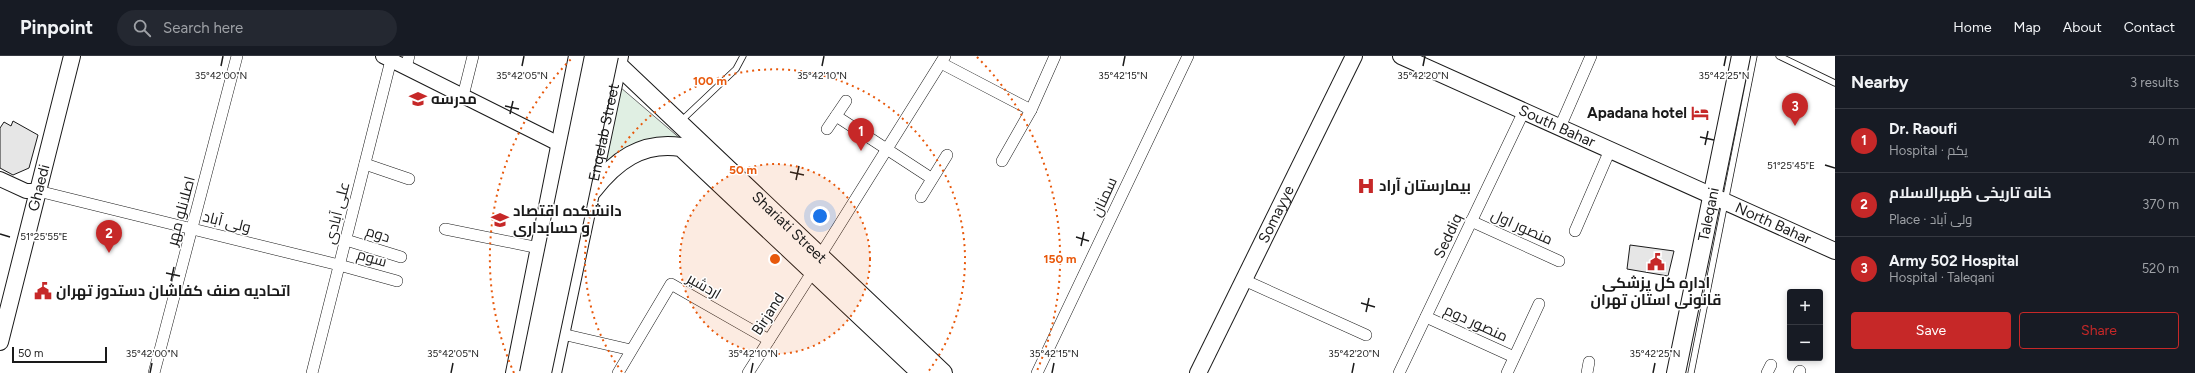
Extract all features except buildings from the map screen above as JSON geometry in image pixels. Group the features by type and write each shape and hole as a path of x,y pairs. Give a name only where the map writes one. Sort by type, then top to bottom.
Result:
{"main road":[{"name":"Ghaedi","path":"0,342 72,56"},
{"path":"514,373 577,56"},
{"path":"529,373 594,56"},
{"name":"Somayye","path":"1198,373 1354,56"},
{"name":"South Bahar","path":"1401,56 1718,199"},
{"name":"Taleqani","path":"1676,373 1718,199 1741,56"},
{"path":"574,74 579,67 594,62 611,63 616,59"},
{"path":"542,373 616,59"},
{"name":"Shariati Street","path":"616,59 817,264 921,373"},
{"name":"Enqelab Street","path":"554,373 592,191 616,59"},
{"name":"Shariati Street","path":"592,191 617,162 636,152 652,146 681,147 943,373"},
{"name":"North Bahar","path":"1718,199 1835,251"}],"street":[{"name":"اصلانلو مهر","path":"154,373 237,56"},
{"path":"463,96 473,56"},
{"path":"1002,161 1030,110 1055,56"},
{"name":"سمنان","path":"1037,373 1188,56"},
{"path":"1560,127 1591,56"},
{"path":"387,58 407,62 463,96 559,144"},
{"name":"علی آبادی","path":"312,373 365,164 387,58"},
{"path":"943,60 1030,110"},
{"name":"Birjand","path":"748,373 943,60"},
{"path":"827,129 846,101"},
{"name":"Seddiq","path":"1399,373 1524,111"},
{"path":"836,116 931,178"},
{"path":"1575,231 1610,150"},
{"path":"921,197 931,178 947,155"},
{"path":"365,164 409,179"},
{"path":"0,180 26,191 38,191"},
{"name":"ولی آباد","path":"38,191 339,265"},
{"name":"منصور اول","path":"1472,221 1559,261"},
{"path":"445,229 539,248"},
{"name":"دوم","path":"346,240 401,257"},
{"name":"سوم","path":"339,265 397,281"},
{"path":"1244,280 1366,335"},
{"name":"اردشیر","path":"618,373 671,284 769,340"},
{"path":"1507,373 1539,304"},
{"name":"منصور دوم","path":"1426,317 1514,357"},
{"path":"562,334 631,350"}],"lane":[{"path":"679,123 736,69 743,56"},
{"path":"1691,373 1718,199 1754,56"},
{"path":"1779,56 1835,83"}],"green space":[{"path":"620,87 682,140 603,167"}],"place":[{"name":"مدرسه","path":"418,99"},
{"name":"Apadana hotel","path":"1700,113"},
{"name":"Army 502 Hospital","path":"1795,126"},
{"name":"Dr. Raoufi","path":"861,151"},
{"name":"بیمارستان آراد","path":"1366,186"},
{"name":"دانشکده اقتصاد و حسابداری","path":"500,220"},
{"name":"خانه تاریخی ظهیرالاسلام","path":"109,253"},
{"name":"اداره کل پزشکی قانونی استان تهران","path":"1656,262"},
{"name":"اتحادیه صنف کفاشان دستدوز تهران","path":"43,291"}]}
